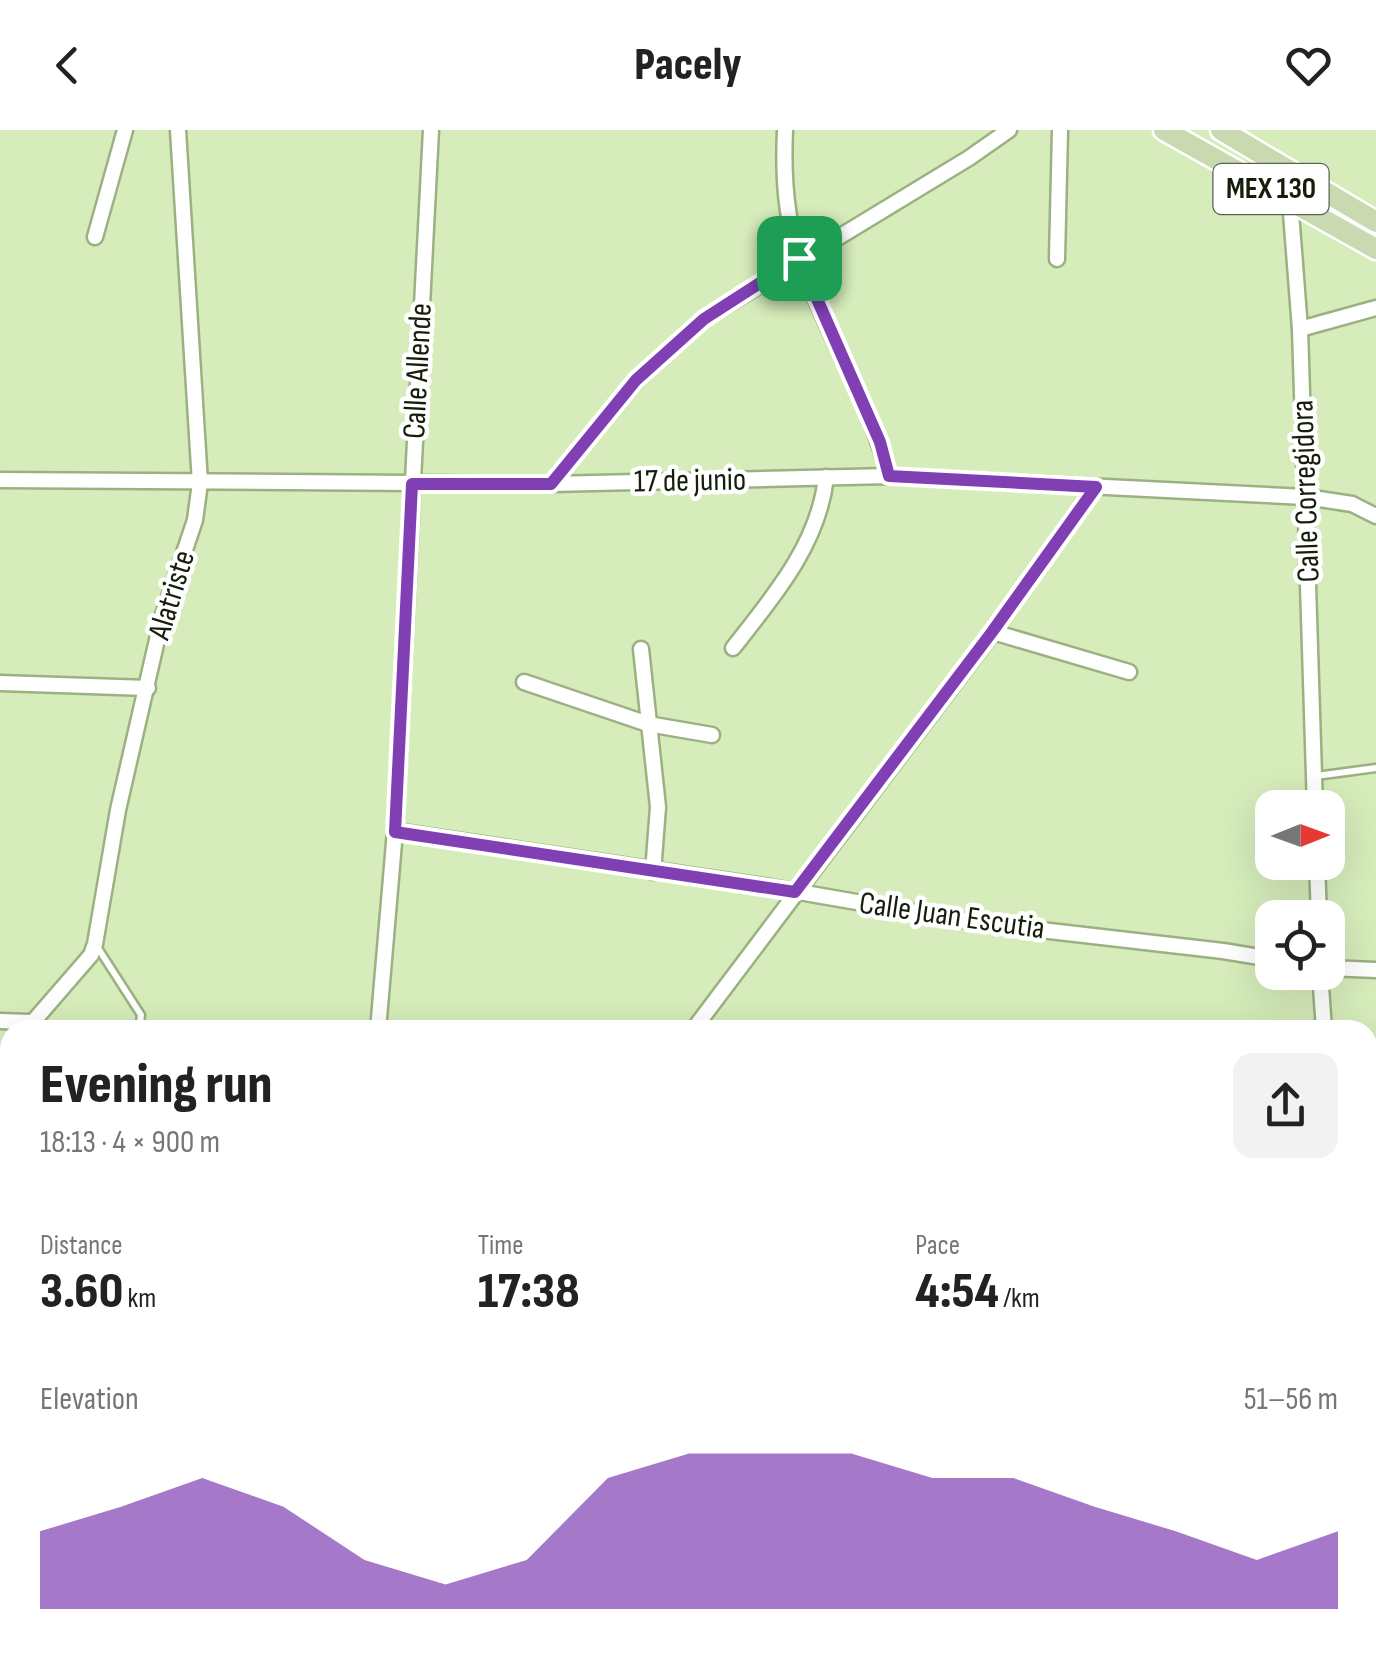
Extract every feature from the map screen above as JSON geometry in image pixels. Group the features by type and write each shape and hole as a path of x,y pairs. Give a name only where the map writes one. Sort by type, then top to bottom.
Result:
{"main road":[{"name":"MEX 130","path":"1164,130 1376,249"},
{"name":"MEX 130","path":"1221,130 1376,222"}],"street":[{"path":"95,237 125,130"},
{"name":"Alatriste","path":"33,1020 82,966 95,944 118,810 162,618 195,520 200,483 178,130"},
{"name":"Calle Allende","path":"379,1020 395,832 432,130"},
{"path":"785,130 785,197 799,258 880,442 889,476"},
{"path":"551,484 636,380 704,319 1009,130"},
{"path":"1057,259 1060,130"},
{"name":"Calle Corregidora","path":"1296,176 1290,200 1300,329 1315,790"},
{"path":"1300,329 1376,308"},
{"name":"17 de junio","path":"0,480 551,484 889,476 1306,497 1352,504 1376,516"},
{"path":"733,648 788,578 824,501 826,478"},
{"path":"700,1020 1096,487"},
{"path":"992,632 1129,672"},
{"path":"641,649 658,806 654,872"},
{"path":"524,682 648,724 712,735"},
{"path":"0,683 148,688"},
{"name":"Calle Juan Escutia","path":"395,832 972,922 1255,957"},
{"path":"1345,969 1376,970"},
{"path":"1321,990 1323,1020"}],"lane":[{"path":"1314,777 1376,768"},
{"path":"95,944 141,1020"}],"route":[{"path":"799,258 880,442 889,476 1096,487 992,632 795,892 395,832 412,484 551,484 636,380 704,319 799,258"}]}
